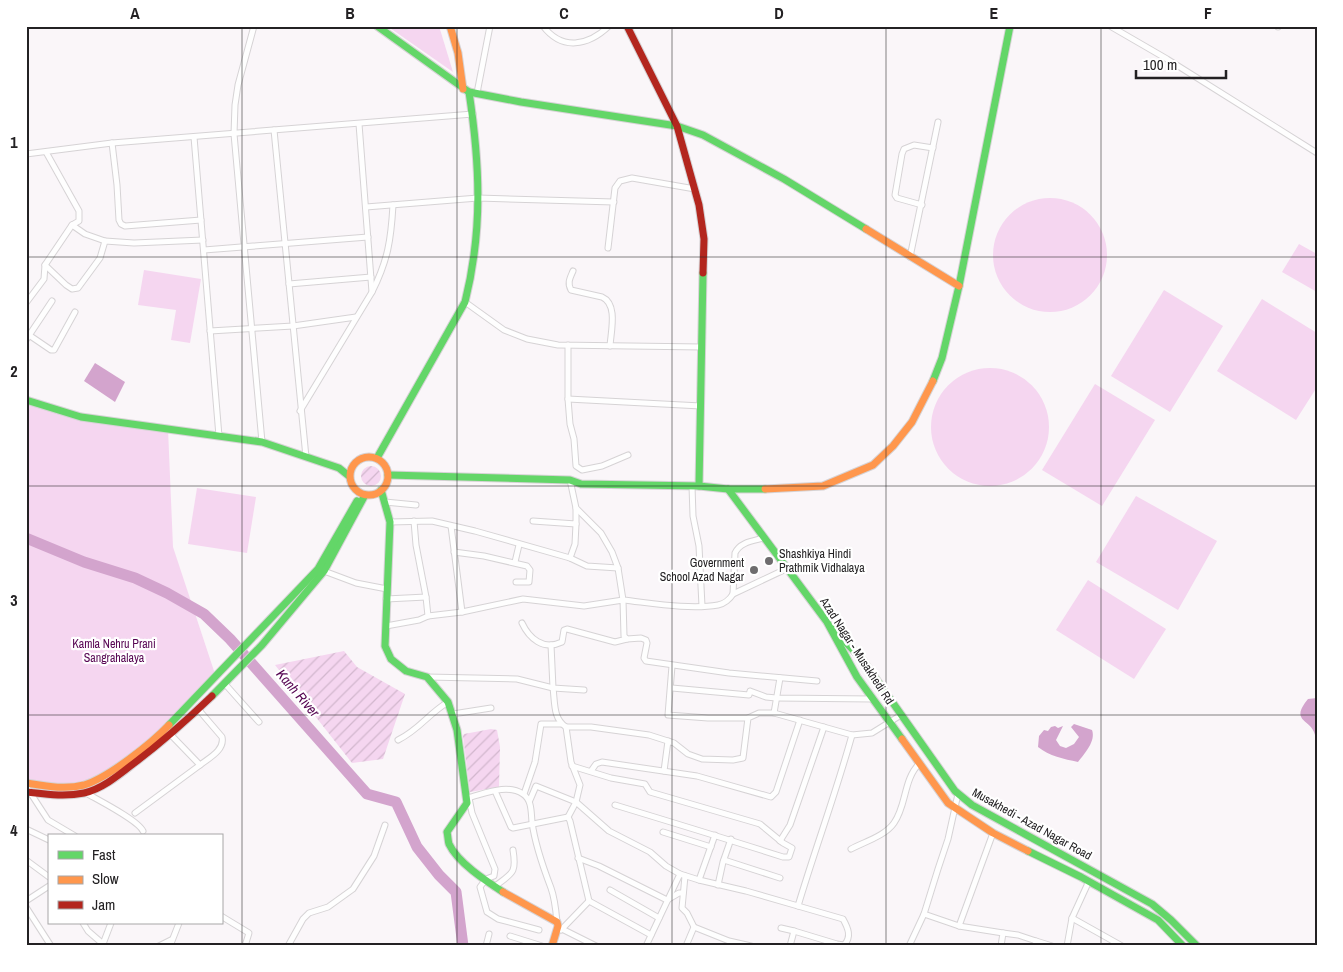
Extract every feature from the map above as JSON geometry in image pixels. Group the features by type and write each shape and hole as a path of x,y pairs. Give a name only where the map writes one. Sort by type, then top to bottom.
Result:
{"street":[{"path":"254,26 238,85 234,134 262,442"},
{"path":"378,26 470,91 521,102 677,126 703,134 784,179 959,286"},
{"path":"377,458 464,302 475,260 478,198 473,114 470,91 450,26"},
{"path":"470,91 490,26"},
{"path":"543,26 548,33 558,40 574,43 592,39 609,26"},
{"path":"627,26 677,126 703,222 701,406 693,516 699,546 702,606"},
{"path":"388,475 570,480 581,484 696,486 728,489 802,488 823,486 873,465 893,446 912,422 932,384 942,358 959,286 1010,26"},
{"path":"1110,26 1317,153"},
{"path":"26,154 112,143 473,114"},
{"path":"910,257 938,122"},
{"path":"359,124 372,292"},
{"path":"274,130 306,457"},
{"path":"194,137 219,436"},
{"path":"112,143 119,220 121,224 125,226 201,220"},
{"path":"922,205 897,198 895,195 902,154 904,149 914,145 933,148"},
{"path":"26,303 44,279 46,265 72,225 79,221 79,211 46,152"},
{"path":"608,248 615,188 620,181 632,178 695,189"},
{"path":"366,208 478,198 614,202"},
{"path":"300,411 372,292 382,272 388,250 393,205"},
{"path":"72,225 85,234 105,241 134,243 203,240"},
{"path":"204,250 368,237"},
{"path":"46,265 66,285 72,289 78,288 100,258 105,241"},
{"path":"573,271 569,282 572,290 602,297 609,303 612,319 610,346"},
{"path":"289,284 371,277"},
{"path":"52,301 27,336 51,350 54,350 74,312"},
{"path":"464,302 504,330 527,339 568,345 702,346"},
{"path":"210,331 293,326 356,317"},
{"path":"568,345 570,424 574,439 575,462 578,468 582,470 602,466 628,455"},
{"path":"568,399 701,406"},
{"path":"26,400 81,417 262,442 339,468 349,476 354,488 363,494 374,494 382,490 388,475 384,464 377,458 369,456 357,461 351,468 349,476"},
{"path":"570,480 576,508 575,544 570,558"},
{"name":"Azad Nagar - Musakhedi Rd","path":"728,489 786,570 827,622 857,676 951,805"},
{"path":"382,490 390,522 385,646 391,659 406,671 427,676 516,679 553,688 584,690"},
{"path":"29,793 62,796 86,793 102,786 119,775 170,735 225,684 262,645 324,571 363,494"},
{"path":"66,834 48,820 29,793 26,784 71,788 99,778 136,754 165,729 318,569 363,494"},
{"path":"385,502 416,505"},
{"path":"576,508 601,533 612,552 618,568 623,600 623,633 627,639"},
{"path":"414,521 416,545 428,616"},
{"path":"390,522 432,521 570,558 587,566 618,568"},
{"path":"533,521 576,524"},
{"path":"451,526 462,612"},
{"path":"733,594 735,553 737,548 746,543 764,538"},
{"path":"515,562 519,545"},
{"path":"454,552 484,556 528,566 530,570 529,582 516,582"},
{"path":"386,626 419,620 428,616 462,612 523,599 584,606 623,600 675,605 720,605 733,594 786,570"},
{"path":"324,571 356,583 387,589"},
{"path":"386,599 426,597"},
{"name":"Musakhedi - Azad Nagar Road","path":"827,622 862,659 958,794 972,805 1152,904 1197,946"},
{"path":"522,623 527,633 537,642 551,645 562,642 564,630 567,629 615,642 641,638 646,640 647,643 645,660 672,666 817,681"},
{"path":"495,791 513,828 568,817 576,802 580,785 572,766 563,725 556,717 551,645"},
{"path":"672,666 672,688 668,716 748,718 759,713 774,713 852,735 872,733 901,715"},
{"path":"427,676 448,702 453,714 472,813 494,865 495,874 492,878 486,879 480,890 487,912 498,919 539,930"},
{"path":"774,713 780,678"},
{"path":"225,684 260,722"},
{"path":"672,688 749,695 750,691 766,697 776,698 874,699"},
{"path":"398,740 417,728 436,709 448,702"},
{"path":"453,714 491,708"},
{"path":"136,813 222,747 222,737 198,709"},
{"path":"524,794 535,762 541,724 591,727 649,735 674,743 688,754 702,759 741,759 743,758 748,718"},
{"path":"591,771 596,764 602,762 696,776 771,797 776,792 800,720"},
{"path":"780,841 790,825 824,727"},
{"path":"170,735 200,765"},
{"path":"798,906 814,853 835,796 852,735"},
{"path":"664,771 668,741"},
{"path":"851,849 884,832 893,825 900,810 912,772 920,763"},
{"path":"572,766 611,778 645,784 650,792 760,824 780,841 792,848 788,857 783,856 615,805"},
{"path":"552,946 559,926 552,889 541,862 532,825 530,800 536,786 576,802 609,831 650,852 666,866 683,875 843,919 848,928 848,939 846,943 841,945 781,928"},
{"path":"468,798 495,791 509,790 524,794 530,800"},
{"path":"86,793 128,818 141,827 143,831"},
{"path":"912,945 948,839 951,805 958,794"},
{"path":"468,798 467,804 447,832 449,842 463,861 486,879 494,888 596,946"},
{"path":"951,805 993,832 1089,881 1158,920 1183,946"},
{"path":"568,817 589,901 651,935"},
{"path":"288,946 302,919 309,913 328,907 353,889 374,856 385,825"},
{"path":"26,829 48,840"},
{"path":"663,832 711,847"},
{"path":"959,926 993,832"},
{"path":"699,880 715,835"},
{"path":"718,885 731,839"},
{"path":"494,888 514,870 513,850"},
{"path":"578,858 599,866 668,900"},
{"path":"26,860 47,876"},
{"path":"724,860 780,878"},
{"path":"1081,877 1085,867"},
{"path":"683,875 682,908 687,913 694,927 728,943 751,946"},
{"path":"646,946 668,900 683,875"},
{"path":"1067,946 1072,918 1089,881"},
{"path":"26,901 48,887"},
{"path":"610,890 659,918"},
{"path":"668,900 679,893 683,894"},
{"path":"559,926 589,901"},
{"path":"26,907 51,946"},
{"path":"924,914 959,926 1018,935 1035,943 1052,946"},
{"path":"222,917 249,933 245,946"},
{"path":"1072,918 1122,946"},
{"path":"84,924 88,931 103,945 111,924"},
{"path":"159,946 171,943 179,924"},
{"path":"686,946 694,927"},
{"path":"790,946 794,931"},
{"path":"1000,946 1003,933"},
{"path":"486,946 489,934"},
{"path":"510,936 542,946"}],"green space":[{"path":"387,26 439,26 453,72"},
{"path":"1050,198 1072,203 1090,215 1102,233 1107,255 1102,277 1090,295 1072,307 1050,312 1028,307 1010,295 998,277 993,255 998,233 1010,215 1028,203"},
{"path":"1299,244 1317,254 1317,292 1282,272"},
{"path":"144,270 201,279 190,343 171,340 176,310 138,305"},
{"path":"1164,290 1223,326 1170,412 1111,376"},
{"path":"1262,299 1317,333 1317,387 1296,420 1217,371"},
{"path":"990,368 1002,369 1013,373 1032,385 1044,404 1048,415 1048,439 1044,450 1032,469 1013,481 1002,485 990,486 978,485 967,481 948,469 936,450 932,439 931,427 932,415 936,404 948,385 967,373 978,369"},
{"path":"1095,384 1155,420 1102,506 1042,470"},
{"name":"Kamla Nehru Prani Sangrahalaya","path":"26,400 81,417 168,429 173,547 216,677 165,729 99,778 71,788 26,783"},
{"path":"371,466 378,469 381,476 378,483 371,486 364,483 361,476 364,469"},
{"path":"197,488 256,497 247,553 188,544"},
{"path":"1136,496 1217,541 1178,610 1096,562"},
{"path":"1088,580 1166,629 1134,679 1056,630"},
{"path":"344,651 357,667 405,694 383,759 352,763 275,665"},
{"path":"491,729 497,730 500,747 499,787 470,792 463,736 464,734"}],"shaded area":[{"path":"95,363 125,382 115,402 84,381"},
{"path":"1317,698 1317,744 1312,728 1302,719 1301,712 1308,699"},
{"path":"1074,724 1092,730 1093,734 1089,747 1078,762 1052,755 1038,747 1039,736 1044,730 1048,731 1051,727 1055,726 1058,728 1063,726 1056,740 1060,746 1066,748 1074,744 1079,737 1071,727"}],"waterway":[{"name":"Kanh River","path":"26,538 84,562 135,578 167,593 204,614 230,639 367,794 396,802 417,847 439,875 456,892 463,946"}],"traffic: fast":[{"path":"377,26 469,92 677,126 703,135 784,179 866,229"},
{"path":"933,381 942,358 959,286 1010,26"},
{"path":"377,458 465,302 475,249 478,197 476,145 469,92"},
{"path":"699,486 703,273"},
{"path":"26,400 81,417 262,442 339,468 349,476"},
{"path":"388,475 570,480 581,484 765,489"},
{"path":"728,489 827,622 857,677 902,739"},
{"path":"381,490 390,522 385,646 391,659 406,671 427,677 448,702 457,730 467,803 447,832 449,844 466,865 503,892"},
{"path":"212,696 262,645 324,571 365,495"},
{"path":"169,725 318,569 357,501"},
{"path":"832,628 862,659 955,791 972,805 1152,904 1197,946"},
{"path":"1028,851 1081,877 1158,920 1183,946"}],"traffic: slow":[{"path":"450,26 458,53 463,89"},
{"path":"866,229 959,286"},
{"path":"765,489 823,486 873,465 893,446 912,422 933,381"},
{"path":"369,457 383,462 388,476 383,490 369,495 355,490 350,476 355,462 369,457"},
{"path":"26,783 70,787 94,781 129,759 169,725"},
{"path":"902,739 948,803 993,833 1028,851"},
{"path":"503,892 557,922 558,926 552,946"}],"traffic: jam":[{"path":"627,26 677,126 699,205 704,239 703,273"},
{"path":"26,792 69,795 84,793 104,785 154,748 212,696"}],"place":[{"name":"Shashkiya Hindi Prathmik Vidhalaya","path":"769,561"},
{"name":"Government School Azad Nagar","path":"754,570"}]}
